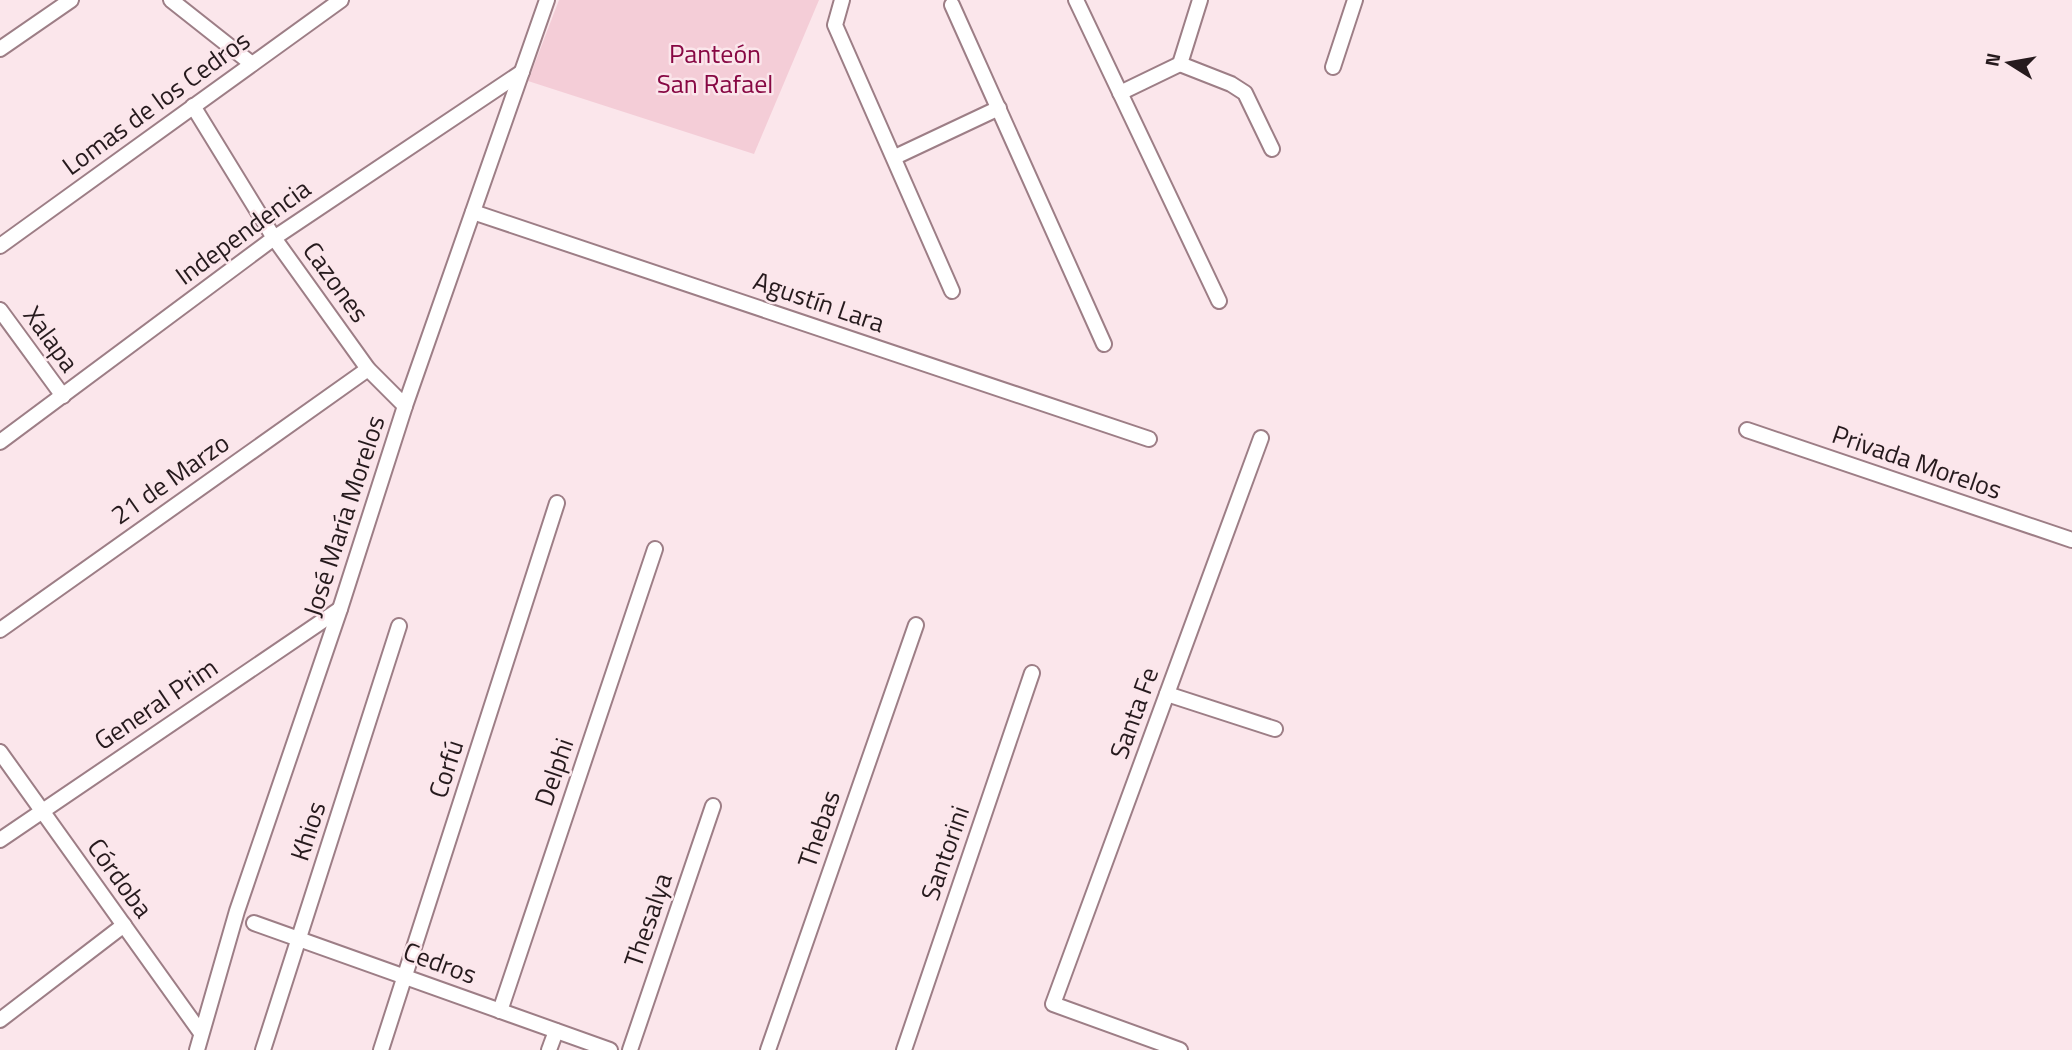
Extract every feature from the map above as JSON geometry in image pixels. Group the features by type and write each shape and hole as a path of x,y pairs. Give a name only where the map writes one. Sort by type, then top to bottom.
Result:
{"street":[{"path":"0,49 71,0"},
{"path":"171,0 252,64"},
{"name":"Lomas de los Cedros","path":"0,246 341,0"},
{"name":"José María Morelos","path":"197,1050 237,911 340,609 405,406 547,0"},
{"path":"842,0 835,25 952,291"},
{"path":"1076,0 1219,301"},
{"path":"1180,64 1200,0"},
{"path":"1333,67 1355,0"},
{"path":"952,5 1104,344"},
{"path":"1120,93 1180,64 1231,83 1245,93 1272,149"},
{"name":"Independencia","path":"0,442 274,238 522,72"},
{"name":"Cazones","path":"193,106 274,238 368,369 405,406"},
{"path":"895,157 999,108"},
{"name":"Agustín Lara","path":"473,212 1149,439"},
{"name":"Xalapa","path":"0,310 63,396"},
{"name":"21 de Marzo","path":"0,630 368,369"},
{"name":"Privada Morelos","path":"1747,430 2072,540"},
{"name":"Santa Fe","path":"1180,1050 1053,1004 1261,438"},
{"name":"Corfú","path":"381,1050 557,503"},
{"name":"Delphi","path":"500,1011 655,549"},
{"name":"General Prim","path":"0,840 340,609"},
{"name":"Thebas","path":"768,1050 916,625"},
{"name":"Khios","path":"262,1050 399,626"},
{"name":"Santorini","path":"904,1050 1032,673"},
{"path":"1167,694 1275,729"},
{"name":"Córdoba","path":"0,752 201,1033"},
{"name":"Thesalya","path":"631,1050 713,806"},
{"name":"Cedros","path":"254,923 610,1050"},
{"path":"0,1020 124,925"},
{"path":"549,1050 556,1031"}],"green space":[{"name":"Panteón San Rafael","path":"559,0 819,0 754,154 528,81"}]}
